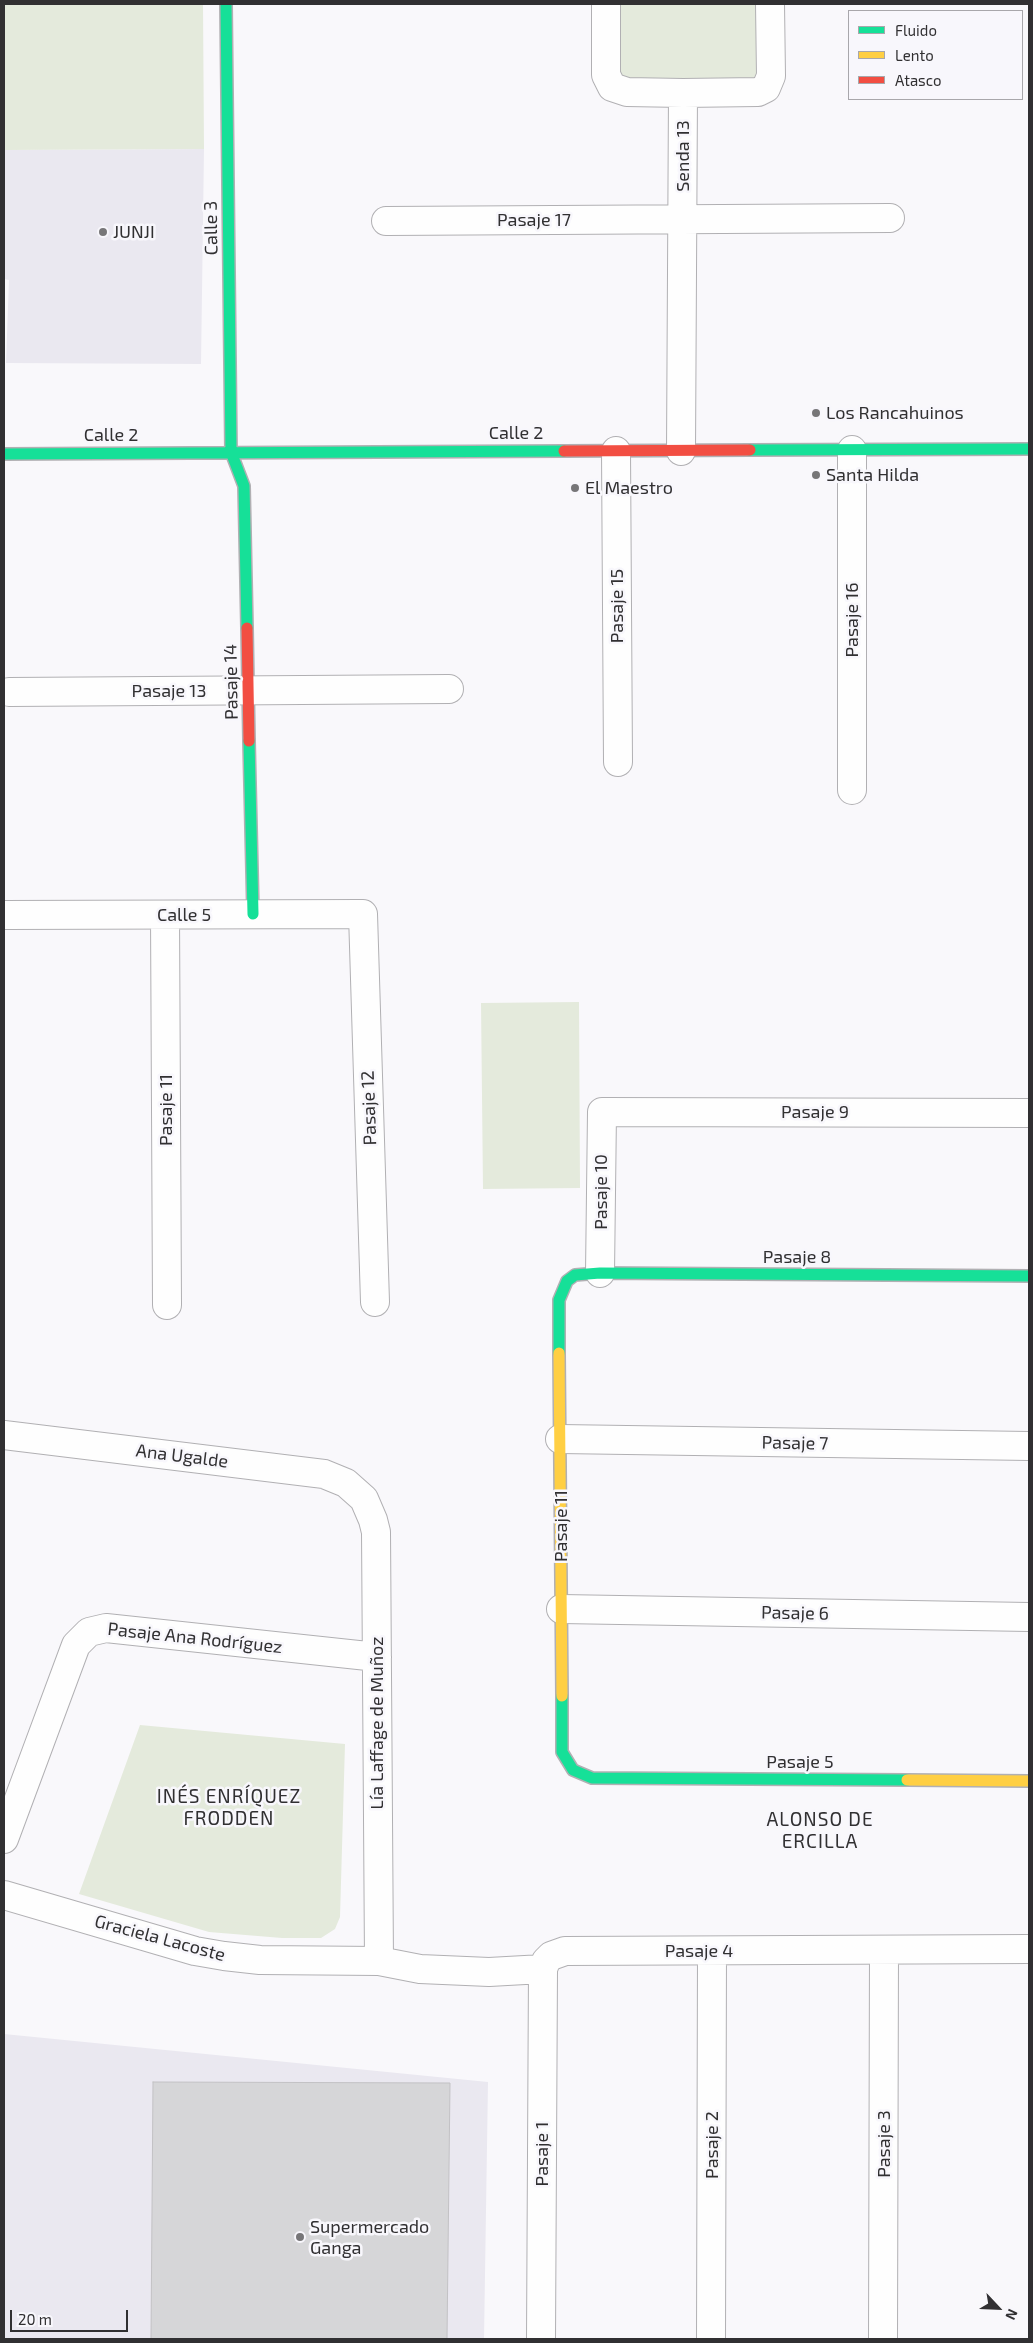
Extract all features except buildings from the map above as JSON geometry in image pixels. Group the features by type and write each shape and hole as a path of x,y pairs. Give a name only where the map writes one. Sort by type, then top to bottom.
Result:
{"street":[{"name":"Calle 3","path":"226,4 231,452"},
{"path":"606,4 606,75 612,87 627,92 683,93 758,92 766,88 770,76 770,4"},
{"name":"Senda 13","path":"682,219 683,93"},
{"name":"Pasaje 17","path":"386,221 890,218"},
{"path":"681,451 682,219"},
{"name":"Calle 2","path":"4,454 1029,449"},
{"name":"Pasaje 15","path":"616,450 618,762"},
{"name":"Pasaje 16","path":"852,450 852,790"},
{"name":"Pasaje 14","path":"231,452 244,486 253,914"},
{"name":"Pasaje 13","path":"9,692 449,690"},
{"name":"Pasaje 11","path":"165,914 167,1305"},
{"name":"Calle 5","path":"4,915 363,914"},
{"name":"Pasaje 12","path":"363,914 375,1302"},
{"name":"Pasaje 9","path":"602,1112 1029,1113"},
{"name":"Pasaje 10","path":"600,1273 602,1112"},
{"name":"Pasaje 8","path":"567,1281 576,1276 600,1273 1029,1276"},
{"name":"Pasaje 11","path":"567,1281 559,1300 562,1752 573,1770"},
{"name":"Ana Ugalde","path":"4,1435 312,1472 335,1478 356,1491"},
{"name":"Pasaje 7","path":"560,1440 1029,1446"},
{"name":"Lía Laffage de Muñoz","path":"356,1491 369,1508 376,1532 379,1961"},
{"name":"Pasaje 6","path":"561,1610 1029,1617"},
{"name":"Pasaje Ana Rodríguez","path":"4,1839 76,1645 89,1632 106,1628 377,1657"},
{"name":"Pasaje 5","path":"573,1770 592,1778 1029,1781"},
{"name":"Graciela Lacoste","path":"4,1895 195,1951 260,1960 379,1961"},
{"name":"Pasaje 4","path":"543,1969 546,1961 551,1956 565,1951 1029,1949"},
{"name":"Pasaje 2","path":"711,2339 712,1950"},
{"name":"Pasaje 3","path":"883,2339 884,1950"},
{"path":"379,1961 420,1969 489,1972 543,1969"},
{"name":"Pasaje 1","path":"541,2339 543,1969"}],"shaded area":[{"path":"4,4 203,4 204,149 4,150"},
{"path":"613,4 759,4 760,78 614,81"},
{"name":"JUNJI","path":"204,149 201,364 6,363 9,280 4,279 4,150"},
{"path":"579,1002 580,1188 483,1189 481,1003"},
{"path":"140,1725 345,1744 340,1917 335,1929 321,1938 282,1938 209,1932 79,1894"},
{"path":"4,2034 488,2082 484,2339 4,2339"}],"traffic: fast":[{"path":"226,4 231,452 244,486 247,628"},
{"path":"750,450 1029,449"},
{"path":"4,454 564,451"},
{"path":"249,741 253,914"},
{"path":"559,1353 559,1300 567,1281 575,1275 600,1273 1029,1276"},
{"path":"562,1696 562,1752 573,1770 592,1778 907,1780"}],"traffic: slow":[{"path":"559,1353 562,1696"},
{"path":"907,1780 1029,1781"}],"traffic: jam":[{"path":"564,451 750,450"},
{"path":"247,628 249,741"}],"place":[{"name":"JUNJI","path":"103,232"},
{"name":"Los Rancahuinos","path":"816,413"},
{"name":"Santa Hilda","path":"816,475"},
{"name":"El Maestro","path":"575,488"},
{"name":"Supermercado Ganga","path":"300,2237"}],"district":[{"name":"INÉS ENRÍQUEZ FRODDEN","path":"229,1808"},
{"name":"ALONSO DE ERCILLA","path":"820,1831"}]}
